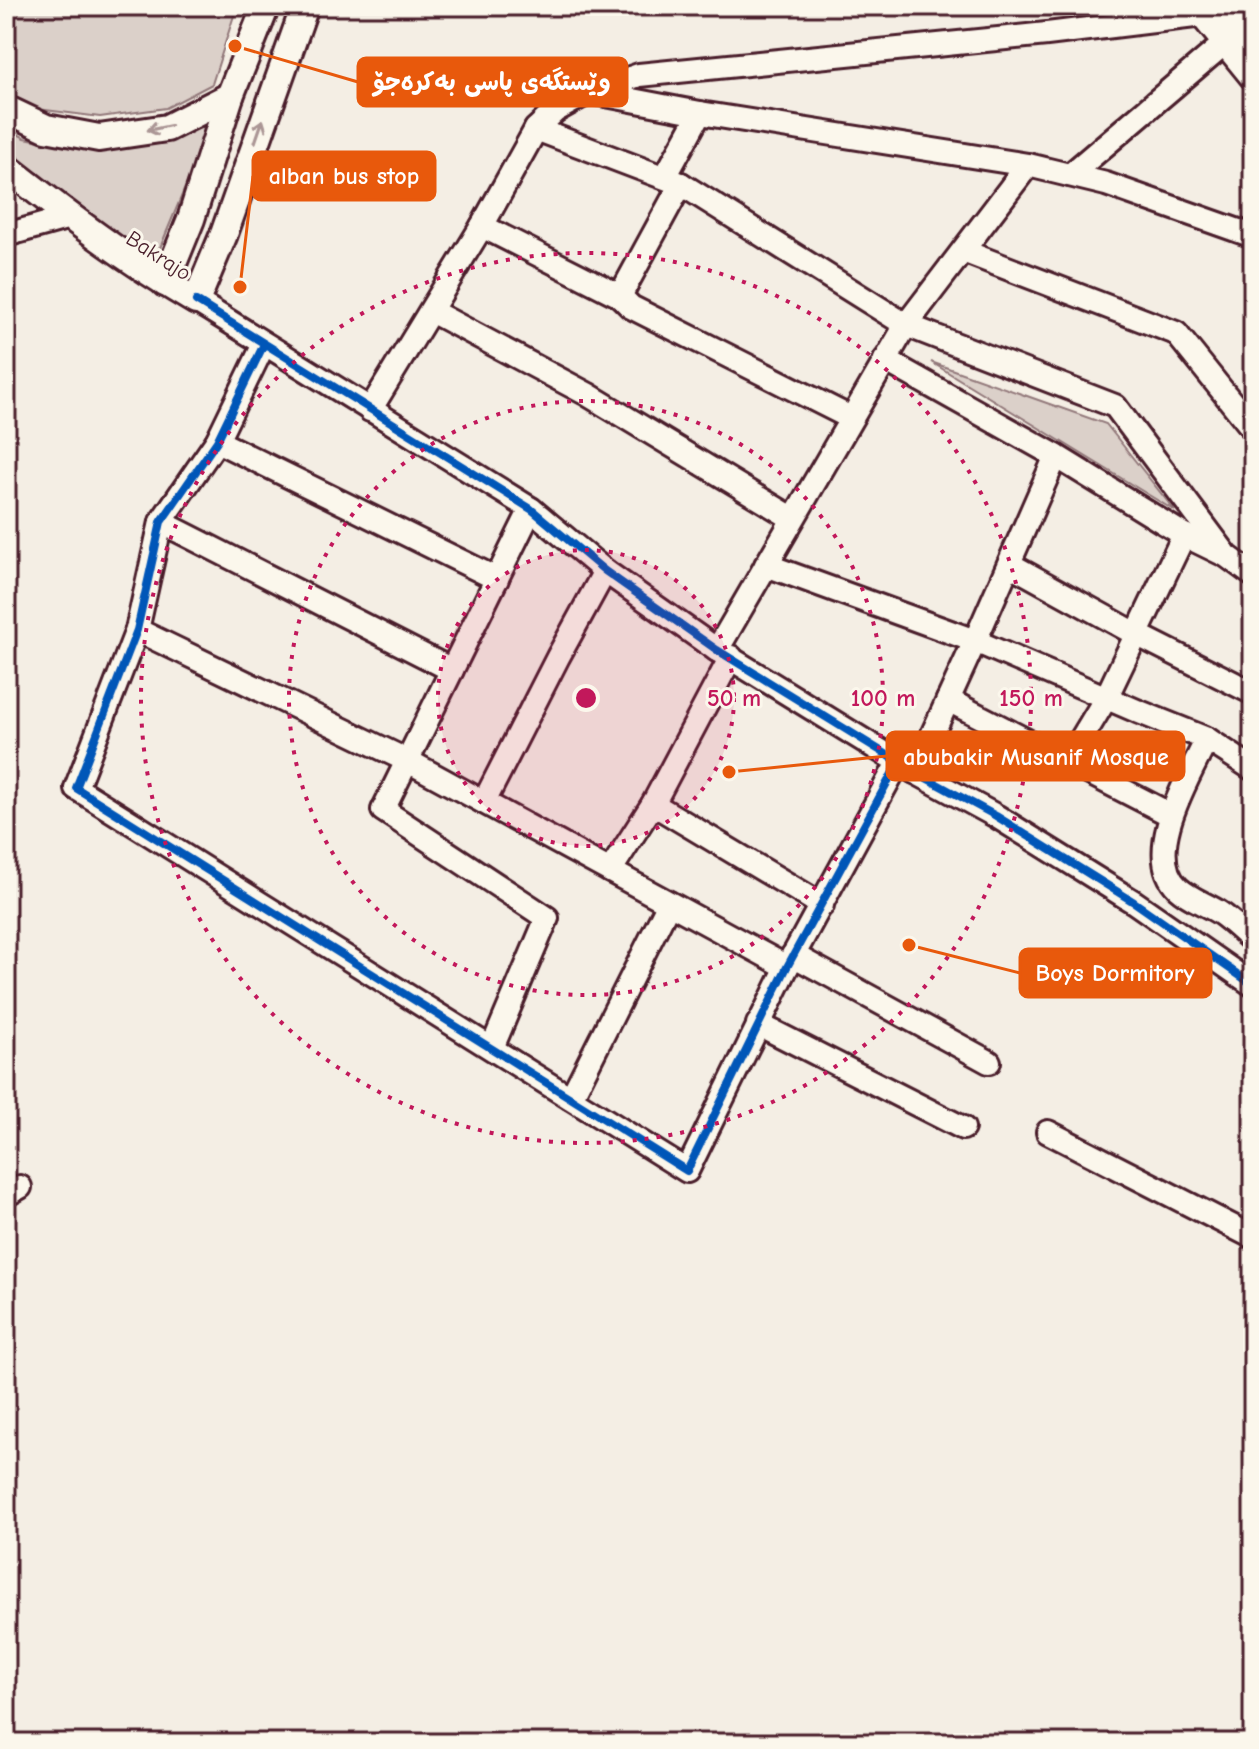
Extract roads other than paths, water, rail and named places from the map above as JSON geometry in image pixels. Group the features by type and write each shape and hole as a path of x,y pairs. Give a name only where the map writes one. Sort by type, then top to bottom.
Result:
{"main road":[{"path":"165,283 191,219 230,96 266,6"},
{"name":"Bakrajo","path":"6,167 70,217 196,301 224,234 305,6"},
{"path":"1207,9 1226,42 1253,76"},
{"path":"1207,9 1253,43"},
{"path":"6,109 46,128 99,138 167,128 230,96"},
{"path":"191,219 224,234"}],"street":[{"path":"370,410 482,226 536,129 555,111 589,92 639,75 1047,34 1207,9"},
{"path":"1070,175 1226,42"},
{"path":"589,92 700,113 1028,165 1070,175 1106,184 1245,233 1253,252"},
{"path":"620,296 673,181 700,113"},
{"path":"536,129 673,181 906,325 1115,406 1227,556"},
{"path":"610,871 653,804 766,565 885,360 906,325 1028,165"},
{"path":"6,235 70,217"},
{"path":"482,226 620,296 631,307 851,418"},
{"path":"963,251 1176,333 1253,429"},
{"path":"196,301 531,509 605,571 724,654 1134,902 1253,985"},
{"path":"431,311 587,394 792,518"},
{"path":"264,344 217,441 161,522 137,630 76,788 687,1171 790,961 948,700 1056,456"},
{"path":"885,360 1056,456 1184,535 1227,556 1253,575"},
{"path":"217,441 497,579"},
{"path":"492,1048 547,918 383,810 531,509"},
{"path":"161,522 452,670"},
{"path":"1068,761 1106,698 1184,535"},
{"path":"1009,564 1136,634 1253,693"},
{"path":"766,565 975,641 1207,739 1253,769"},
{"path":"484,802 605,571"},
{"path":"137,630 408,761 669,903 989,1062"},
{"path":"948,700 1171,815"},
{"path":"1207,739 1171,815 1165,867 1168,877 1178,888 1221,914 1253,941"},
{"path":"653,804 822,905"},
{"path":"571,1098 669,903"},
{"path":"1221,914 1253,922"},
{"path":"758,1024 963,1128"},
{"path":"1048,1132 1253,1237"}],"place":[{"name":"وێستگەی پاسی بەکرەجۆ","path":"235,46"},
{"name":"alban bus stop","path":"240,287"},
{"name":"abubakir Musanif Mosque","path":"729,772"},
{"name":"Boys Dormitory","path":"909,945"}]}
